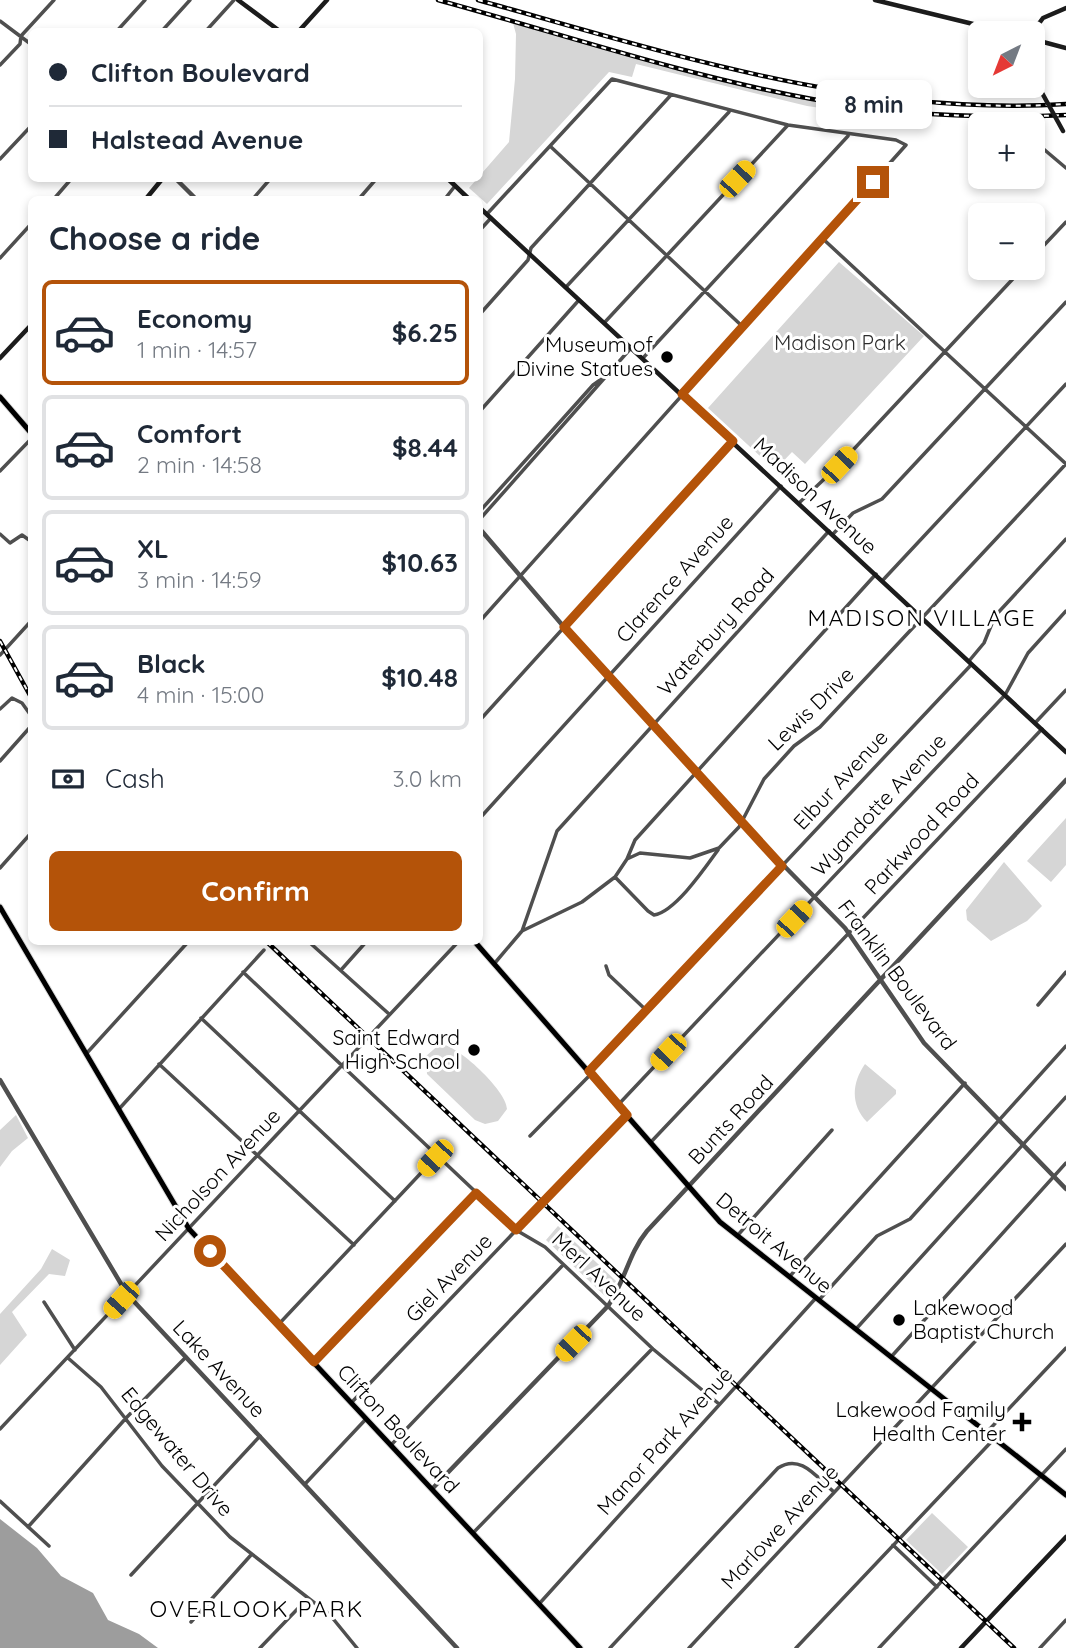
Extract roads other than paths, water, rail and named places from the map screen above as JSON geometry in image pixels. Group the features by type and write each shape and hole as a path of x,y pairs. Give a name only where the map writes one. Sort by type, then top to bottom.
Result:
{"main road":[{"path":"236,0 275,28"},
{"path":"302,28 327,0"},
{"path":"875,0 968,23"},
{"path":"1042,21 1049,14 1066,8"},
{"path":"1045,42 1066,48"},
{"path":"1045,98 1064,133"},
{"path":"148,196 160,182"},
{"path":"451,182 466,196"},
{"name":"Madison Avenue","path":"483,211 1066,752"},
{"path":"0,358 28,328"},
{"path":"0,397 28,431"},
{"name":"Clifton Boulevard","path":"0,907 188,1229 580,1648"},
{"name":"Detroit Avenue","path":"478,945 720,1222 1066,1495"},
{"path":"961,1648 1066,1537"}],"street":[{"path":"28,28 54,0"},
{"path":"120,28 145,0"},
{"path":"165,28 190,0"},
{"path":"209,28 236,0"},
{"path":"0,21 28,42"},
{"path":"0,65 20,44 21,36 28,28"},
{"path":"483,225 550,146 612,79 729,112 788,125 896,140 906,145 483,618"},
{"path":"483,311 528,260 531,248 671,95"},
{"path":"566,287 729,112"},
{"path":"604,322 788,125"},
{"path":"0,159 28,129"},
{"path":"643,358 848,135"},
{"path":"550,146 742,326"},
{"path":"1045,150 1066,168"},
{"path":"56,196 69,182"},
{"path":"179,182 193,196"},
{"path":"255,196 268,182"},
{"path":"361,196 374,182"},
{"path":"447,196 455,186"},
{"path":"1045,244 1066,222"},
{"path":"0,258 28,227"},
{"path":"822,238 1066,464"},
{"path":"799,503 1012,280"},
{"path":"483,408 579,300"},
{"name":"Waterbury Road","path":"494,964 522,931 557,831 831,532 853,513 882,499 1066,302"},
{"path":"483,515 593,385 631,348"},
{"path":"883,580 1066,384"},
{"path":"0,471 28,440"},
{"path":"483,717 733,441"},
{"path":"483,508 541,446"},
{"name":"Lewis Drive","path":"640,853 690,858 719,848 741,822 764,779 794,746 820,727 1066,464"},
{"name":"Clarence Avenue","path":"483,815 781,486"},
{"name":"Franklin Boulevard","path":"483,533 564,627 741,822 850,934 918,1036 1066,1189"},
{"path":"0,534 10,543 22,535 28,539"},
{"name":"Elbur Avenue","path":"530,1136 971,662 984,643 995,616 1066,538"},
{"path":"522,931 582,902 615,877 633,845 876,574"},
{"name":"Wyandotte Avenue","path":"618,1105 1006,695 1028,653 1066,611"},
{"path":"0,655 28,624"},
{"path":"1035,723 1066,690"},
{"path":"0,709 12,698 20,701 28,712"},
{"name":"Parkwood Road","path":"650,1143 1042,729"},
{"path":"0,761 28,730"},
{"name":"Bunts Road","path":"433,1488 608,1306 622,1285 639,1241 1066,780"},
{"path":"0,868 27,837"},
{"path":"627,859 640,853 633,845"},
{"path":"615,877 648,911 654,915 664,914 719,848"},
{"path":"700,855 708,864"},
{"path":"86,1054 185,945"},
{"path":"312,945 389,1014"},
{"path":"341,970 363,945"},
{"name":"Nicholson Avenue","path":"0,1429 455,945"},
{"path":"119,1109 264,950"},
{"path":"606,966 609,975 646,1010"},
{"name":"Merl Avenue","path":"243,972 516,1230 545,1247 653,1349 719,1404"},
{"path":"1038,1004 1066,972"},
{"path":"201,1018 395,1201"},
{"name":"Manor Park Avenue","path":"539,1604 816,1300 877,1236 910,1219 1066,1046"},
{"path":"159,1064 354,1245"},
{"name":"Lake Avenue","path":"0,1080 127,1294 457,1648"},
{"path":"788,1278 965,1083"},
{"path":"855,1330 1066,1097"},
{"name":"Giel Avenue","path":"352,1402 627,1115"},
{"path":"737,1236 832,1130"},
{"path":"278,1325 438,1156"},
{"path":"890,1358 1066,1163"},
{"path":"314,1362 476,1193"},
{"name":"Marlowe Avenue","path":"689,1648 1066,1244"},
{"path":"392,1444 563,1265"},
{"path":"44,1302 75,1350"},
{"path":"986,1434 1066,1348"},
{"path":"473,1533 653,1349"},
{"path":"27,1527 127,1417 186,1357"},
{"name":"Edgewater Drive","path":"68,1358 101,1387 127,1417 162,1466 197,1504 251,1555 339,1624 357,1648"},
{"path":"305,1484 367,1418"},
{"path":"131,1575 260,1436"},
{"path":"796,1648 993,1440"},
{"path":"879,1648 1066,1449"},
{"path":"610,1648 778,1468 787,1462 799,1462 834,1492"},
{"path":"0,1501 49,1546"},
{"path":"893,1545 937,1587"},
{"path":"191,1622 251,1555"},
{"path":"260,1648 308,1598"},
{"path":"1040,1648 1066,1620"}],"railway":[{"path":"438,0 671,67 812,99 875,109 939,114 1066,115"},
{"path":"478,0 695,60 842,91 916,101 990,105 1066,104"},
{"path":"0,641 28,692"},
{"path":"270,945 1014,1648"}],"place":[{"name":"Museum of Divine Statues","path":"667,357"},
{"name":"Saint Edward High School","path":"474,1050"},
{"name":"Lakewood Baptist Church","path":"899,1320"},
{"name":"Lakewood Family Health Center","path":"1022,1422"}],"district":[{"name":"MADISON VILLAGE","path":"922,618"},
{"name":"OVERLOOK PARK","path":"257,1609"}],"park label":[{"name":"Madison Park","path":"840,343"}]}
